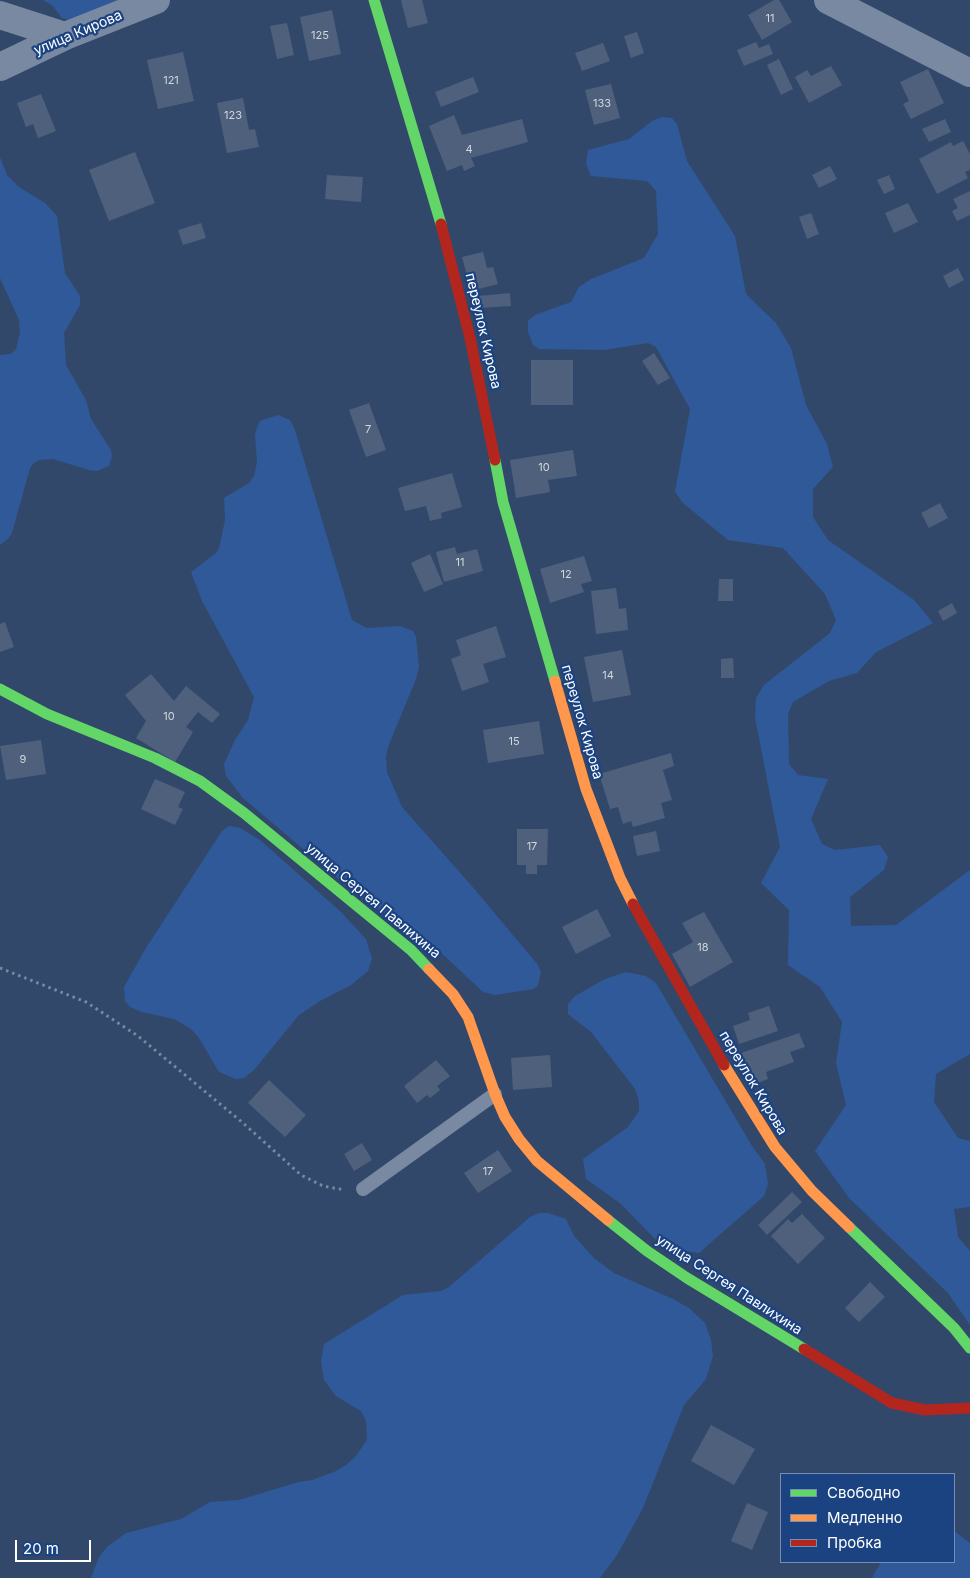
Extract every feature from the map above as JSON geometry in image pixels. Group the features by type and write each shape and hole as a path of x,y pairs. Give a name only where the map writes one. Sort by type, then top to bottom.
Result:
{"street":[{"name":"улица Кирова","path":"0,67 65,36 156,0"},
{"name":"переулок Кирова","path":"374,0 448,247 470,338 503,502 586,789 620,878 657,949 748,1106 775,1147 812,1190 954,1328 970,1348"},
{"path":"828,0 970,73"},
{"path":"0,16 65,36"},
{"name":"улица Сергея Павлихина","path":"0,689 47,714 156,758 200,781 244,813 434,972 453,994 468,1017 495,1094 505,1117 519,1139 537,1161 666,1265 892,1403 926,1410 970,1408"}],"lane":[{"path":"363,1190 495,1094"}],"path":[{"path":"0,968 86,1002 138,1036 244,1123 301,1175 323,1186 344,1190 363,1190"}],"shaded area":[{"path":"43,0 137,0 73,21 62,18 52,5"},
{"path":"662,117 672,118 677,124 687,161 735,236 746,294 776,323 791,348 806,405 827,444 833,467 813,489 813,517 828,540 914,600 933,623 876,652 857,673 829,681 793,702 788,714 789,764 798,775 828,779 811,819 822,844 835,850 880,845 888,857 884,870 850,897 851,926 896,925 970,870 970,1054 936,1074 934,1102 958,1138 970,1141 970,1207 954,1209 958,1237 970,1251 970,1325 948,1293 849,1198 815,1151 846,1105 836,1063 842,1022 820,987 788,965 789,910 761,883 780,847 755,717 756,698 764,685 830,633 836,620 825,594 783,548 728,540 683,503 675,492 690,409 656,347 648,343 604,350 539,349 533,345 528,332 528,321 535,315 571,302 579,287 591,279 644,258 658,234 656,191 647,181 591,176 586,164 588,150 629,139 652,121"},
{"path":"0,157 7,175 19,187 45,203 57,216 65,273 80,296 80,305 64,333 66,365 86,400 91,419 111,450 112,456 109,466 97,471 53,459 39,460 33,464 30,468 12,533 0,545 0,355 11,354 16,349 20,333 19,320 0,278"},
{"path":"278,415 290,420 295,430 352,620 367,628 400,626 413,631 416,637 419,667 416,679 388,747 386,757 387,772 402,807 538,965 541,972 538,985 534,989 495,995 483,992 433,945 361,898 243,798 226,776 224,764 235,740 248,720 254,697 202,601 191,572 216,553 219,548 225,520 224,498 249,483 254,476 257,462 255,435 257,427 260,421"},
{"path":"229,826 240,828 260,840 341,912 366,939 372,959 368,971 351,985 320,1001 299,1015 254,1070 244,1078 236,1079 219,1072 199,1038 191,1029 174,1019 142,1012 130,1007 125,1001 124,987 146,948 222,831"},
{"path":"626,972 646,976 656,983 752,1146 765,1164 768,1184 764,1196 699,1253 671,1249 654,1238 621,1204 586,1179 583,1159 628,1127 639,1111 639,1101 635,1089 591,1032 568,1014 568,1004 575,996 605,979"},
{"path":"539,1213 548,1213 566,1219 574,1236 594,1258 614,1273 689,1308 705,1323 711,1340 713,1356 706,1379 684,1405 643,1508 617,1555 600,1578 91,1578 99,1557 107,1547 126,1533 181,1519 210,1502 239,1500 299,1482 312,1480 334,1472 346,1465 356,1456 367,1440 366,1421 361,1411 336,1396 324,1380 321,1361 324,1344 403,1295 441,1291 449,1287 530,1217"},
{"path":"955,1532 970,1543 970,1578 872,1578 880,1563 955,1563"}],"building":[{"path":"401,0 422,0 428,23 408,28"},
{"path":"774,0 779,0 792,22 762,40 748,15"},
{"path":"332,10 341,54 309,61 300,17"},
{"path":"287,23 294,55 277,59 270,26"},
{"path":"637,32 644,53 631,58 624,36"},
{"path":"756,42 759,48 769,44 773,54 744,66 737,50"},
{"path":"603,43 610,61 582,71 575,53"},
{"path":"183,52 194,101 158,109 147,60"},
{"path":"779,59 793,89 781,95 767,65"},
{"path":"831,66 842,85 809,103 795,77 807,70 811,76"},
{"path":"928,69 944,103 911,119 903,104 909,101 900,82"},
{"path":"473,77 479,92 441,107 435,92"},
{"path":"611,84 620,118 594,125 585,90"},
{"path":"41,94 56,131 38,138 33,124 26,127 17,103"},
{"path":"243,98 249,130 255,129 259,147 227,153 217,103"},
{"path":"454,115 462,135 522,119 528,142 471,158 475,166 464,171 462,165 447,171 429,126"},
{"path":"945,119 951,132 929,142 922,129"},
{"path":"963,141 970,154 970,170 965,172 968,178 937,194 919,159 951,142 953,146"},
{"path":"135,152 155,203 109,221 89,170"},
{"path":"830,166 837,179 819,188 812,175"},
{"path":"327,175 363,177 361,202 325,199"},
{"path":"889,175 895,189 884,194 877,180"},
{"path":"970,191 970,215 957,221 952,211 958,208 953,199"},
{"path":"908,203 918,222 894,233 885,213"},
{"path":"811,213 819,234 807,239 799,217"},
{"path":"201,223 206,238 183,245 178,230"},
{"path":"483,252 487,268 493,267 498,284 471,291 462,257"},
{"path":"958,268 964,280 949,288 943,276"},
{"path":"510,293 511,306 480,308 479,296"},
{"path":"654,353 670,378 658,385 642,361"},
{"path":"531,360 573,360 573,405 531,405"},
{"path":"369,403 386,450 366,457 349,410"},
{"path":"573,450 577,476 548,480 550,492 516,498 510,460"},
{"path":"452,473 462,507 441,513 442,518 430,521 426,506 405,511 398,488"},
{"path":"940,503 948,518 929,528 921,513"},
{"path":"455,547 457,554 477,549 483,571 444,582 436,552"},
{"path":"430,554 443,584 424,592 411,563"},
{"path":"584,556 592,581 581,584 584,592 550,603 540,569"},
{"path":"719,579 733,579 733,601 718,601"},
{"path":"616,588 619,609 626,608 628,630 596,634 591,591"},
{"path":"952,603 957,613 943,621 938,611"},
{"path":"5,622 14,647 0,652 0,624"},
{"path":"496,626 506,657 483,664 489,682 462,691 451,659 461,655 456,640"},
{"path":"622,650 631,695 593,702 584,657"},
{"path":"733,658 734,678 721,678 721,659"},
{"path":"151,674 174,701 186,686 220,714 212,723 198,712 186,727 193,732 175,762 136,738 146,721 125,695"},
{"path":"539,721 544,754 488,763 483,730"},
{"path":"41,740 46,774 6,780 0,746"},
{"path":"671,753 674,766 663,770 672,800 661,803 665,818 633,827 631,821 623,824 618,807 610,809 599,774"},
{"path":"155,779 185,792 178,807 183,809 175,825 141,809"},
{"path":"517,829 548,829 547,865 537,865 537,874 526,874 526,865 517,865"},
{"path":"656,831 660,851 637,856 633,836"},
{"path":"597,909 611,936 576,954 562,927"},
{"path":"704,912 733,962 690,987 672,954 693,942 682,923"},
{"path":"769,1006 778,1031 739,1044 733,1026 750,1020 748,1013"},
{"path":"799,1033 805,1047 790,1052 794,1062 766,1072 768,1079 753,1085 741,1053"},
{"path":"550,1055 552,1087 513,1090 511,1058"},
{"path":"436,1060 450,1076 437,1086 440,1090 430,1098 427,1095 417,1103 404,1086"},
{"path":"269,1080 306,1115 285,1137 248,1103"},
{"path":"362,1143 372,1160 354,1171 344,1154"},
{"path":"498,1150 512,1171 478,1193 464,1173"},
{"path":"792,1192 802,1202 767,1235 758,1225"},
{"path":"802,1214 825,1238 798,1264 771,1236 788,1219 792,1223"},
{"path":"870,1282 885,1297 859,1322 845,1308"},
{"path":"711,1425 755,1449 734,1485 691,1461"},
{"path":"747,1503 768,1512 752,1550 731,1541"}],"traffic: fast":[{"path":"374,0 441,224"},
{"path":"495,460 503,502 555,681"},
{"path":"0,689 47,714 155,758 200,781 244,813 411,950 429,969"},
{"path":"608,1220 647,1251 687,1278 804,1349"},
{"path":"849,1227 954,1328 970,1348"}],"traffic: slow":[{"path":"555,681 586,789 620,878 633,904"},
{"path":"429,969 453,994 468,1017 495,1094 505,1117 519,1139 537,1161 608,1220"},
{"path":"724,1065 775,1147 812,1191 849,1227"}],"traffic: jam":[{"path":"441,224 470,338 495,460"},
{"path":"633,904 724,1065"},
{"path":"804,1349 892,1403 925,1410 970,1408"}]}
